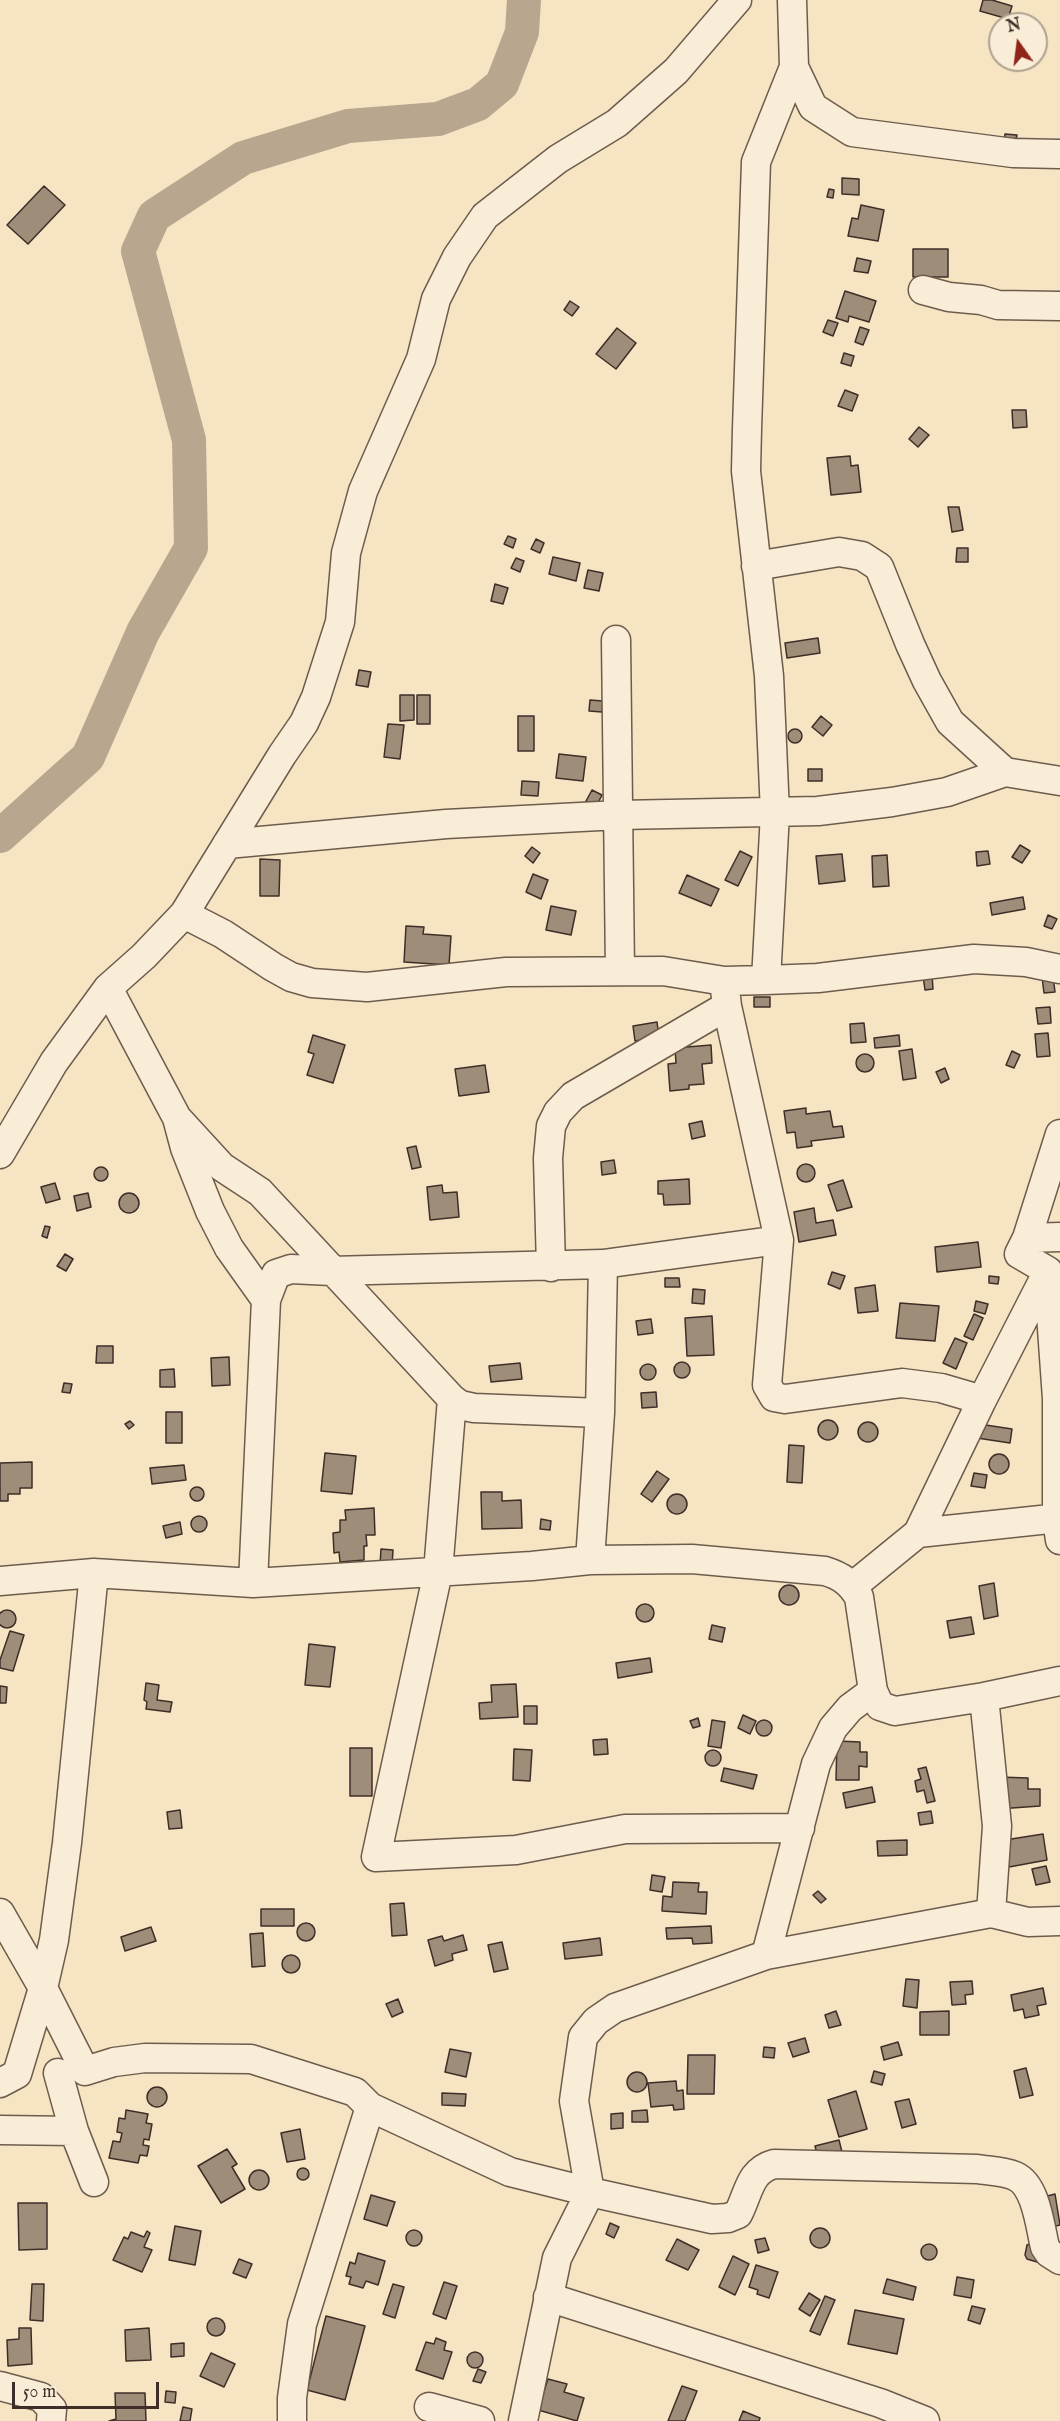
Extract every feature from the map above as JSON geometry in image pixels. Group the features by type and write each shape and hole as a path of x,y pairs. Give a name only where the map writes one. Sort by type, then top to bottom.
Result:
{"street":[{"path":"0,1154 54,1062 108,987 144,956 184,914 304,723 316,697 340,622 346,552 363,491 421,359 436,299 457,257 485,216 558,159 617,123 676,71 737,0"},
{"path":"766,980 775,813 769,676 746,471 756,162 794,67 792,0"},
{"path":"794,67 813,106 852,132 1012,153 1060,154"},
{"path":"923,290 998,305 1060,306"},
{"path":"756,566 839,552 862,556 879,567 910,644 950,722 1005,772"},
{"path":"616,640 620,971"},
{"path":"227,844 446,824 619,814 818,811 947,792 1005,772 1060,781"},
{"path":"184,914 223,934 273,968 312,983 367,987 506,972 663,971 725,993"},
{"path":"136,1039 136,997 144,956"},
{"path":"551,1267 548,1158 551,1126 558,1112 573,1096 725,993 766,980 818,978 974,959 1026,962 1060,969"},
{"path":"108,987 177,1118 185,1148 210,1211 229,1248 266,1300"},
{"path":"725,993 779,1240 767,1385 774,1397 785,1399 902,1383 941,1388 982,1400"},
{"path":"177,1118 222,1167 260,1192 331,1271 460,1405 474,1408 600,1413"},
{"path":"1048,1271 1019,1254 1027,1238 1060,1134"},
{"path":"1027,1238 1060,1237"},
{"path":"254,1583 266,1300 276,1274 291,1269 331,1271 603,1264 779,1240"},
{"path":"590,1560 600,1413 603,1264"},
{"path":"853,1586 918,1533 1048,1271"},
{"path":"918,1533 1059,1526 1057,1399 1048,1271"},
{"path":"452,1399 438,1572 376,1857 516,1850 625,1829 800,1828"},
{"path":"0,1581 94,1574 254,1583 590,1560 692,1559 825,1571 840,1576 853,1586 859,1597 873,1691 880,1706 895,1711 984,1697 1060,1681"},
{"path":"94,1574 67,1843 54,1940 43,1988 8,2078 71,2072 114,2062 145,2058 251,2059 355,2092 370,2107 510,2172 712,2219 728,2218 738,2214 756,2173 774,2164 977,2169 1005,2173 1016,2176 1026,2183 1031,2191 1045,2247 1049,2253 1060,2260"},
{"path":"766,1955 816,1764 833,1728 850,1708 873,1691"},
{"path":"984,1697 997,1826 991,1913"},
{"path":"0,1913 43,1988 71,2072 74,2131 94,2182"},
{"path":"523,2421 557,2258 590,2192 574,2101 583,2037 596,2021 615,2008 766,1955 991,1913 1028,1922 1060,1921"},
{"path":"292,2421 292,2398 302,2324 370,2107"},
{"path":"0,2130 74,2131"},
{"path":"548,2297 880,2403 925,2421"},
{"path":"0,2386 41,2397 52,2409 51,2421"},
{"path":"429,2407 480,2421"}],"building":[{"path":"983,0 992,0 1012,6 1010,12 988,13 980,11"},
{"path":"1005,134 1017,135 1015,144 1004,143"},
{"path":"842,178 859,179 859,195 842,194"},
{"path":"44,186 65,205 28,244 7,225"},
{"path":"829,189 834,190 833,198 827,197"},
{"path":"861,205 884,210 878,241 848,236 852,218 858,219"},
{"path":"913,249 948,249 948,277 913,277"},
{"path":"857,258 871,261 868,273 854,271"},
{"path":"845,291 876,301 869,322 849,316 848,322 836,318"},
{"path":"570,301 579,307 572,316 564,310"},
{"path":"828,320 838,323 833,336 823,332"},
{"path":"860,327 869,330 863,345 855,342"},
{"path":"617,328 636,343 616,369 596,354"},
{"path":"844,353 854,356 851,366 841,363"},
{"path":"845,390 858,395 852,411 838,406"},
{"path":"1012,410 1026,410 1027,427 1013,428"},
{"path":"919,427 929,435 918,447 909,439"},
{"path":"850,456 851,466 858,465 861,492 831,495 827,458"},
{"path":"948,507 959,507 963,530 952,532"},
{"path":"508,536 516,539 513,548 504,544"},
{"path":"536,539 544,543 540,553 531,549"},
{"path":"957,548 968,548 968,562 956,562"},
{"path":"553,557 580,563 576,581 549,574"},
{"path":"516,558 524,561 520,572 511,568"},
{"path":"588,570 603,573 599,591 584,588"},
{"path":"495,584 508,588 503,604 491,601"},
{"path":"818,638 820,653 787,658 785,643"},
{"path":"359,670 371,672 368,687 356,685"},
{"path":"400,695 414,695 414,720 400,721"},
{"path":"417,695 430,695 430,724 417,724"},
{"path":"590,700 603,701 602,712 589,711"},
{"path":"518,716 534,716 534,751 518,751"},
{"path":"821,716 832,725 823,736 812,727"},
{"path":"388,724 404,725 400,759 384,757"},
{"path":"792,729 798,729 802,736 798,743 792,743 788,739 788,733"},
{"path":"559,754 586,757 583,781 556,778"},
{"path":"808,769 822,769 822,781 808,781"},
{"path":"522,781 539,782 538,796 521,795"},
{"path":"592,790 602,795 596,807 586,801"},
{"path":"1020,845 1030,851 1022,863 1012,857"},
{"path":"532,847 540,853 533,863 525,856"},
{"path":"740,851 752,857 738,886 725,880"},
{"path":"988,851 990,864 977,866 976,852"},
{"path":"842,854 845,881 819,884 816,856"},
{"path":"887,855 889,886 873,887 872,856"},
{"path":"260,859 280,860 279,896 260,896"},
{"path":"533,874 548,880 541,899 526,892"},
{"path":"687,875 719,889 711,906 679,893"},
{"path":"1023,897 1025,909 992,915 990,903"},
{"path":"551,906 576,911 571,935 546,930"},
{"path":"1048,915 1057,919 1052,929 1044,926"},
{"path":"406,926 424,927 423,934 451,936 449,965 404,962"},
{"path":"932,975 933,989 925,990 923,976"},
{"path":"1053,976 1055,992 1044,993 1042,977"},
{"path":"754,997 770,997 770,1007 754,1007"},
{"path":"1050,1007 1051,1023 1038,1024 1036,1008"},
{"path":"657,1022 659,1037 635,1041 633,1026"},
{"path":"864,1023 866,1042 851,1043 850,1024"},
{"path":"1048,1033 1050,1056 1037,1057 1035,1034"},
{"path":"313,1035 345,1045 333,1083 307,1075 314,1054 308,1052"},
{"path":"899,1035 900,1046 875,1048 874,1038"},
{"path":"711,1045 712,1063 702,1064 704,1084 689,1085 689,1089 670,1091 668,1064 676,1063 675,1048"},
{"path":"912,1049 916,1078 903,1080 899,1051"},
{"path":"1012,1051 1020,1055 1014,1068 1006,1065"},
{"path":"861,1054 869,1054 874,1059 872,1070 861,1072 856,1067 856,1059"},
{"path":"485,1065 489,1092 459,1096 455,1069"},
{"path":"945,1068 949,1079 941,1083 936,1072"},
{"path":"806,1108 806,1114 830,1111 833,1127 842,1126 844,1137 811,1141 812,1146 797,1148 795,1132 787,1133 784,1111"},
{"path":"702,1121 705,1136 692,1139 689,1124"},
{"path":"416,1146 421,1167 412,1169 407,1148"},
{"path":"614,1160 616,1173 602,1175 601,1162"},
{"path":"802,1164 810,1164 815,1169 813,1180 802,1182 797,1177 797,1169"},
{"path":"101,1167 106,1169 108,1174 106,1179 101,1181 96,1179 94,1174 96,1169"},
{"path":"689,1179 690,1204 664,1205 663,1194 658,1194 658,1181"},
{"path":"843,1180 852,1207 837,1211 828,1185"},
{"path":"55,1183 60,1199 46,1203 41,1187"},
{"path":"442,1185 443,1193 457,1192 459,1217 430,1220 427,1187"},
{"path":"88,1193 91,1207 77,1211 74,1196"},
{"path":"129,1193 136,1196 139,1203 136,1210 129,1213 122,1210 119,1203 122,1196"},
{"path":"814,1208 816,1223 833,1220 836,1235 799,1242 794,1212"},
{"path":"45,1226 50,1227 47,1238 42,1236"},
{"path":"978,1242 981,1267 937,1272 935,1247"},
{"path":"65,1254 73,1259 66,1271 57,1266"},
{"path":"832,1272 845,1276 840,1289 828,1284"},
{"path":"989,1276 999,1277 998,1284 989,1283"},
{"path":"665,1278 679,1278 680,1287 665,1287"},
{"path":"875,1285 878,1311 858,1313 855,1288"},
{"path":"693,1289 705,1290 704,1304 692,1303"},
{"path":"976,1301 988,1304 985,1314 974,1311"},
{"path":"900,1303 939,1306 935,1341 896,1338"},
{"path":"974,1314 983,1318 973,1340 964,1336"},
{"path":"712,1316 714,1355 687,1356 685,1318"},
{"path":"651,1319 653,1333 638,1335 636,1321"},
{"path":"955,1338 967,1343 956,1369 943,1363"},
{"path":"97,1346 113,1346 113,1363 96,1363"},
{"path":"229,1357 230,1385 212,1386 211,1358"},
{"path":"679,1362 685,1362 690,1370 688,1376 679,1378 674,1373 674,1367"},
{"path":"520,1363 522,1379 491,1382 489,1366"},
{"path":"645,1364 651,1364 656,1372 654,1378 645,1380 640,1375 640,1369"},
{"path":"174,1369 175,1387 160,1387 160,1370"},
{"path":"64,1383 72,1384 70,1393 62,1392"},
{"path":"656,1392 657,1407 642,1408 641,1393"},
{"path":"166,1412 182,1412 182,1443 166,1443"},
{"path":"828,1420 835,1423 838,1430 835,1437 828,1440 821,1437 818,1430 821,1423"},
{"path":"130,1421 134,1425 129,1429 125,1424"},
{"path":"868,1422 875,1425 878,1432 875,1439 868,1442 861,1439 858,1432 861,1425"},
{"path":"979,1424 1012,1429 1010,1443 977,1438"},
{"path":"789,1445 804,1446 802,1483 787,1482"},
{"path":"325,1453 356,1456 352,1494 321,1491"},
{"path":"999,1454 1006,1457 1009,1464 1006,1471 999,1474 992,1471 989,1464 992,1457"},
{"path":"32,1462 32,1488 20,1488 20,1494 8,1494 8,1501 0,1501 0,1463"},
{"path":"184,1465 186,1480 152,1484 150,1468"},
{"path":"657,1471 669,1479 652,1502 641,1494"},
{"path":"974,1473 987,1475 985,1488 971,1486"},
{"path":"197,1487 202,1489 204,1494 202,1499 197,1501 192,1499 190,1494 192,1489"},
{"path":"481,1492 502,1492 502,1501 521,1500 522,1528 482,1529"},
{"path":"677,1494 684,1497 687,1504 684,1511 677,1514 670,1511 667,1504 670,1497"},
{"path":"374,1508 375,1535 366,1535 367,1546 364,1546 364,1560 340,1562 339,1552 334,1553 333,1533 340,1532 340,1520 346,1520 345,1510"},
{"path":"196,1516 202,1516 207,1524 205,1530 196,1532 191,1527 191,1521"},
{"path":"541,1519 551,1521 550,1530 540,1529"},
{"path":"180,1522 182,1534 166,1538 163,1526"},
{"path":"381,1549 393,1550 392,1566 380,1565"},
{"path":"994,1583 998,1616 984,1619 979,1586"},
{"path":"789,1585 796,1588 799,1595 796,1602 789,1605 782,1602 779,1595 782,1588"},
{"path":"645,1604 651,1607 654,1613 651,1619 645,1622 639,1619 636,1613 639,1607"},
{"path":"7,1610 13,1613 16,1619 13,1625 7,1628 1,1625 -2,1619 1,1613"},
{"path":"971,1617 974,1634 950,1638 947,1621"},
{"path":"712,1625 725,1628 722,1642 709,1639"},
{"path":"10,1631 24,1635 13,1671 0,1668 0,1660"},
{"path":"309,1644 335,1647 330,1687 305,1685"},
{"path":"650,1658 652,1672 618,1678 616,1663"},
{"path":"146,1683 159,1685 157,1700 172,1702 170,1712 146,1709 147,1702 144,1700"},
{"path":"516,1684 518,1717 480,1719 479,1703 492,1702 491,1685"},
{"path":"0,1686 7,1687 6,1703 0,1703"},
{"path":"524,1706 537,1706 537,1724 524,1724"},
{"path":"743,1715 756,1721 750,1734 738,1728"},
{"path":"698,1718 700,1726 693,1728 690,1721"},
{"path":"712,1720 725,1722 721,1748 708,1746"},
{"path":"761,1720 767,1720 772,1728 770,1734 761,1736 756,1731 756,1725"},
{"path":"607,1739 608,1754 594,1755 593,1740"},
{"path":"837,1741 860,1742 860,1752 867,1752 867,1767 859,1766 859,1780 836,1780"},
{"path":"350,1748 372,1748 372,1796 350,1796"},
{"path":"514,1749 532,1750 530,1781 513,1780"},
{"path":"710,1750 716,1750 721,1758 719,1764 710,1766 705,1761 705,1755"},
{"path":"926,1767 935,1801 927,1803 924,1790 917,1792 915,1781 921,1779 918,1769"},
{"path":"724,1768 757,1775 753,1789 721,1781"},
{"path":"998,1777 1028,1778 1028,1789 1040,1789 1040,1806 998,1809"},
{"path":"872,1787 875,1802 846,1808 843,1793"},
{"path":"180,1810 182,1828 169,1829 167,1812"},
{"path":"931,1811 933,1823 920,1825 918,1813"},
{"path":"1043,1834 1047,1860 1009,1867 1005,1840"},
{"path":"907,1840 907,1855 878,1856 877,1841"},
{"path":"1046,1866 1050,1882 1036,1885 1032,1869"},
{"path":"652,1875 665,1877 662,1892 650,1890"},
{"path":"673,1882 699,1883 698,1892 707,1892 706,1914 662,1911 663,1896 672,1897"},
{"path":"818,1891 826,1899 821,1903 813,1895"},
{"path":"404,1903 407,1935 392,1936 390,1904"},
{"path":"261,1909 294,1909 294,1926 261,1926"},
{"path":"306,1923 312,1926 315,1932 312,1938 306,1941 300,1938 297,1932 300,1926"},
{"path":"711,1926 712,1943 693,1944 692,1938 667,1939 666,1928"},
{"path":"151,1927 156,1941 125,1951 121,1937"},
{"path":"263,1933 265,1966 252,1967 250,1934"},
{"path":"463,1935 467,1950 452,1954 453,1960 435,1966 428,1940 442,1936 444,1941"},
{"path":"600,1938 602,1955 565,1959 563,1943"},
{"path":"502,1942 508,1969 494,1972 488,1945"},
{"path":"291,1955 297,1958 300,1964 297,1970 291,1973 285,1970 282,1964 285,1958"},
{"path":"906,1979 919,1980 917,2008 903,2006"},
{"path":"972,1981 973,1994 965,1995 966,2004 952,2005 950,1982"},
{"path":"1043,1988 1046,2004 1037,2006 1039,2015 1025,2018 1023,2009 1014,2011 1011,1995"},
{"path":"398,1999 403,2012 392,2017 386,2004"},
{"path":"836,2011 841,2025 829,2028 825,2015"},
{"path":"949,2011 949,2035 920,2035 920,2012"},
{"path":"805,2038 809,2052 793,2057 788,2043"},
{"path":"898,2042 902,2055 884,2060 881,2047"},
{"path":"764,2047 775,2048 774,2058 763,2057"},
{"path":"450,2049 471,2053 466,2077 445,2072"},
{"path":"688,2055 715,2055 714,2094 687,2094"},
{"path":"1026,2068 1033,2095 1020,2098 1014,2071"},
{"path":"874,2071 885,2074 882,2085 871,2082"},
{"path":"637,2072 644,2075 647,2082 644,2089 637,2092 630,2089 627,2082 630,2075"},
{"path":"676,2081 677,2091 683,2090 684,2109 674,2110 673,2105 651,2107 648,2083"},
{"path":"157,2087 164,2090 167,2097 164,2104 157,2107 150,2104 147,2097 150,2090"},
{"path":"856,2091 867,2129 839,2137 828,2100"},
{"path":"442,2093 466,2094 465,2106 442,2105"},
{"path":"909,2099 916,2124 902,2128 895,2102"},
{"path":"126,2110 148,2114 146,2123 152,2124 149,2140 144,2139 143,2145 149,2146 147,2156 140,2155 138,2163 109,2158 113,2141 120,2142 122,2133 117,2132 119,2118 125,2119"},
{"path":"647,2110 648,2122 632,2122 632,2111"},
{"path":"623,2113 623,2128 611,2129 611,2114"},
{"path":"300,2129 305,2159 287,2162 281,2133"},
{"path":"839,2140 843,2156 819,2162 815,2146"},
{"path":"227,2149 237,2164 232,2167 245,2189 221,2203 198,2166"},
{"path":"305,2168 309,2174 305,2180 301,2180 297,2172"},
{"path":"259,2170 266,2173 269,2180 266,2187 259,2190 252,2187 249,2180 252,2173"},
{"path":"1055,2194 1060,2225 1044,2229 1036,2199"},
{"path":"371,2195 395,2202 387,2226 364,2219"},
{"path":"18,2203 47,2203 47,2249 19,2250"},
{"path":"610,2223 619,2227 614,2238 606,2234"},
{"path":"175,2226 201,2231 195,2265 169,2260"},
{"path":"820,2228 827,2231 830,2238 827,2245 820,2248 813,2245 810,2238 813,2231"},
{"path":"414,2230 422,2238 414,2246 406,2238"},
{"path":"147,2231 150,2233 144,2247 152,2250 142,2272 113,2260 124,2237 128,2239 131,2232 144,2237"},
{"path":"765,2238 769,2250 758,2253 755,2240"},
{"path":"677,2239 699,2250 688,2270 666,2260"},
{"path":"1032,2243 1041,2259 1037,2262 1027,2259 1025,2255 1027,2245"},
{"path":"926,2244 932,2244 937,2252 935,2258 926,2260 921,2255 921,2249"},
{"path":"358,2253 385,2261 378,2285 366,2281 363,2288 349,2284 351,2277 346,2276 350,2262 355,2264"},
{"path":"733,2256 749,2264 735,2295 719,2287"},
{"path":"239,2259 252,2264 246,2278 233,2273"},
{"path":"756,2265 778,2272 769,2298 757,2294 758,2290 749,2287"},
{"path":"957,2277 974,2280 971,2298 954,2295"},
{"path":"887,2279 916,2287 913,2300 883,2293"},
{"path":"444,2282 457,2286 446,2319 433,2314"},
{"path":"32,2284 44,2284 43,2321 30,2320"},
{"path":"393,2284 404,2287 395,2318 383,2314"},
{"path":"809,2293 820,2300 810,2316 799,2309"},
{"path":"825,2296 835,2300 820,2335 810,2331"},
{"path":"972,2306 985,2309 980,2324 968,2320"},
{"path":"855,2310 904,2319 897,2354 848,2344"},
{"path":"326,2316 365,2326 345,2400 307,2390"},
{"path":"212,2318 220,2318 225,2323 223,2334 212,2336 207,2331 207,2323"},
{"path":"19,2328 31,2328 32,2364 8,2366 7,2340 19,2339"},
{"path":"149,2328 151,2360 126,2361 125,2330"},
{"path":"436,2338 446,2342 444,2350 452,2352 443,2379 416,2370 426,2342 434,2344"},
{"path":"184,2343 184,2356 171,2357 171,2344"},
{"path":"475,2352 483,2360 475,2368 467,2360"},
{"path":"211,2353 235,2364 224,2387 200,2376"},
{"path":"478,2369 486,2372 481,2383 473,2381"},
{"path":"548,2379 567,2384 564,2392 584,2398 577,2421 538,2410"},
{"path":"682,2386 697,2391 685,2421 668,2421"},
{"path":"166,2391 176,2392 175,2403 165,2402"},
{"path":"115,2393 145,2393 146,2421 109,2421 116,2419"},
{"path":"183,2407 192,2409 190,2421 180,2421"},
{"path":"743,2411 760,2418 759,2421 739,2421"}],"waterway":[{"path":"0,836 88,757 143,632 191,548 189,440 138,251 154,216 243,158 348,126 438,119 478,104 502,84 522,32 524,0"}]}
